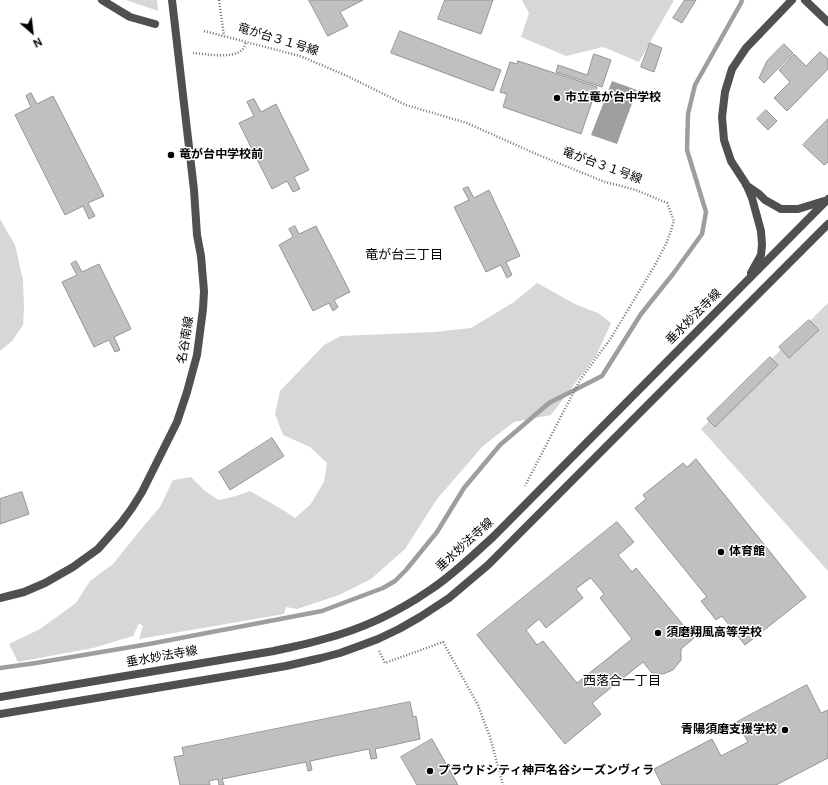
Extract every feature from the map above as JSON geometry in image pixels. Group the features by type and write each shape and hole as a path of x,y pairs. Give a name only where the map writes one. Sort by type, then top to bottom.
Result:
{"street":[{"path":"102,0 130,17 155,24"},
{"name":"名谷南線","path":"0,598 24,592 45,583 73,567 98,549 121,523 142,492 177,422 187,392 197,356 204,291 172,0"},
{"path":"747,281 761,254 761,231 752,198 746,184 731,161 724,140 722,118 725,92 732,69 746,48 792,0"},
{"path":"805,0 828,22"},
{"path":"746,184 765,200 781,209 798,210 827,200"},
{"name":"垂水妙法寺線","path":"0,697 274,651 348,632 410,603 430,590 463,564 493,537 827,200"},
{"path":"0,714 246,673 320,658 355,648 398,629 420,617 449,598 488,565 828,224"}],"path":[{"path":"219,0 224,36"},
{"name":"竜が台３１号線","path":"204,31 300,56 345,75 406,104 467,123 536,154 605,182 636,190 667,203 674,221 667,242 615,332 580,380 525,486"},
{"path":"193,53 219,56 238,54 243,49 246,42"},
{"path":"379,651 385,663 443,642 478,706 490,737 503,785"}],"shaded area":[{"path":"126,0 157,0 158,11"},
{"path":"522,0 674,0 639,62 603,47 566,56 521,37 529,13"},
{"path":"612,81 637,90 617,144 591,135"},
{"path":"0,219 15,245 23,280 24,309 23,325 12,341 0,351"},
{"path":"537,283 577,305 598,313 611,323 596,356 551,415 514,422 483,446 437,499 405,549 371,579 339,595 297,609 286,607 284,614 139,639 143,626 139,623 133,636 93,648 18,662 9,644 40,629 76,603 90,581 113,564 160,507 173,480 191,477 205,491 219,500 250,491 295,518 310,505 324,482 327,463 310,447 283,435 275,414 280,391 324,345 341,336 434,332 471,328 514,302"},
{"path":"828,303 828,571 701,429"}],"building":[{"path":"309,0 363,0 340,12 348,26 328,36"},
{"path":"445,0 493,0 481,34 438,19"},
{"path":"685,0 696,0 682,23 673,18"},
{"path":"400,31 501,70 493,91 391,53"},
{"path":"650,43 662,48 654,72 641,67"},
{"path":"784,44 793,53 764,83 759,78 767,61"},
{"path":"820,52 828,59 828,69 787,111 774,98 790,82 779,70 794,54 806,66"},
{"path":"594,54 611,60 602,87 556,72 558,65 587,75"},
{"path":"518,61 597,87 581,134 503,107 507,94 500,92 510,62 517,64"},
{"path":"31,93 37,104 53,96 104,196 88,203 95,216 89,219 83,206 65,215 15,115 31,107 26,96"},
{"path":"254,99 261,112 276,104 309,170 294,177 300,189 293,192 287,181 272,189 239,123 254,116 247,102"},
{"path":"766,110 777,121 768,130 757,119"},
{"path":"828,119 828,162 824,165 803,145"},
{"path":"468,187 474,198 489,190 520,256 506,262 512,275 507,278 501,265 486,272 454,207 469,200 463,189"},
{"path":"295,226 299,234 316,226 350,292 334,300 338,307 333,311 329,303 313,311 279,245 293,237 289,229"},
{"path":"76,261 82,272 99,264 131,329 114,337 120,350 115,352 109,340 94,347 62,282 77,275 71,264"},
{"path":"809,320 819,330 789,358 779,347"},
{"path":"770,357 778,365 715,427 707,419"},
{"path":"272,438 284,456 230,490 219,472"},
{"name":"体育館","path":"696,459 806,597 745,645 722,616 716,620 701,601 707,597 635,508 646,499 643,495 683,463 687,467"},
{"path":"22,492 29,514 0,524 0,499"},
{"name":"須磨翔風高等学校","path":"617,522 634,542 618,555 632,572 636,568 694,638 681,649 681,660 673,670 663,674 652,673 643,662 592,703 601,714 565,744 477,635","holes":["591,578 604,594 600,598 632,639 577,683 543,641 537,645 526,630 539,619 546,628 583,598 576,589"]},
{"name":"青陽須磨支援学校","path":"807,685 821,713 828,710 828,758 776,785 662,785 654,769 712,739 721,756 748,742 737,722"},
{"path":"410,702 413,717 416,716 420,739 375,749 377,758 371,759 369,749 310,761 312,770 308,771 306,762 222,779 224,785 219,785 218,779 209,781 210,785 180,785 174,757 184,755 182,748"},
{"name":"プラウドシティ神戸名谷シーズンヴィラ","path":"432,739 458,785 417,785 401,757"}],"waterway":[{"path":"0,668 149,644 322,611 383,588 395,581 437,532 464,488 500,445 549,403 602,376 641,314 702,234 706,212 687,150 688,114 695,85 742,0"}],"place":[{"name":"市立竜が台中学校","path":"557,98"},
{"name":"竜が台中学校前","path":"171,155"},
{"name":"体育館","path":"721,552"},
{"name":"須磨翔風高等学校","path":"658,633"},
{"name":"青陽須磨支援学校","path":"785,730"},
{"name":"プラウドシティ神戸名谷シーズンヴィラ","path":"430,771"}],"district":[{"name":"竜が台三丁目","path":"404,256"},
{"name":"西落合一丁目","path":"622,682"}]}
